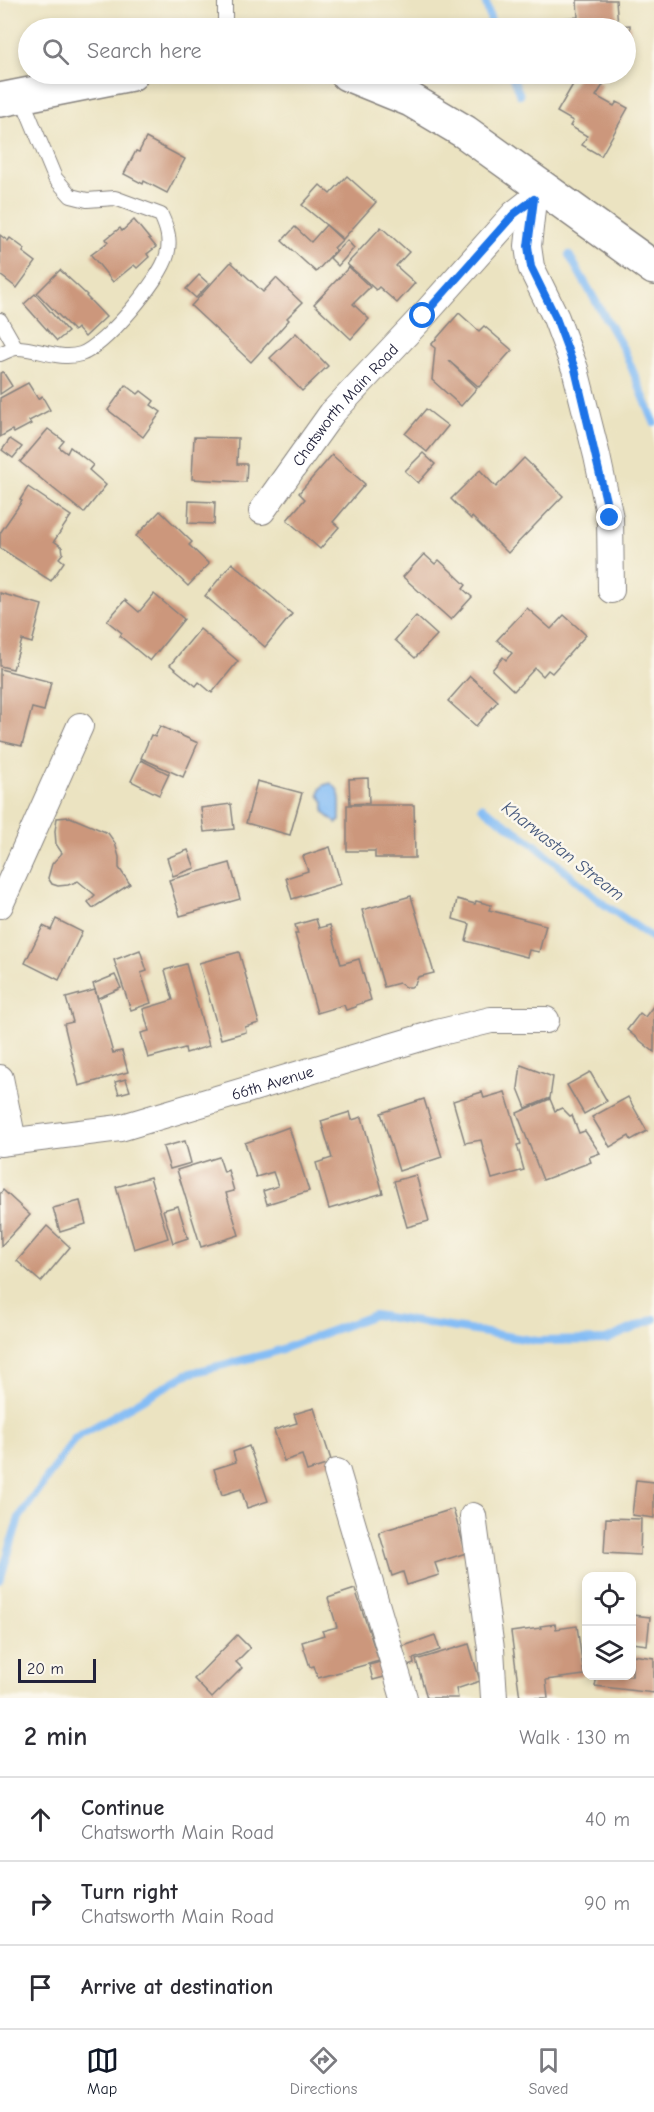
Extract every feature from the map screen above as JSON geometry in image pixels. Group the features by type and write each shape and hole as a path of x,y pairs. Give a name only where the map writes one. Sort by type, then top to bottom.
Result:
{"street":[{"path":"10,98 81,84"},
{"path":"372,84 411,100 465,132 534,190 654,268"},
{"path":"534,190 528,246 531,267 556,318 575,369 597,456 610,518 611,590"},
{"name":"Chatsworth Main Road","path":"262,511 332,413 423,316 534,190"},
{"path":"0,905 80,726"},
{"name":"66th Avenue","path":"7,1142 120,1128 437,1033 491,1020 546,1020"},
{"path":"0,1078 7,1142"},
{"path":"337,1472 404,1698"},
{"path":"473,1516 491,1649 494,1698"}],"lane":[{"path":"225,0 225,18"},
{"path":"0,354 16,348 64,357 82,354 104,339 158,276 167,255 169,240 168,229 161,215 116,198 87,200 71,196 55,178 10,98"},
{"path":"0,320 16,348"}],"water":[{"path":"331,783 338,791 340,800 340,821 336,823 325,813 324,802 319,795 324,785"}],"building":[{"path":"577,0 616,0 617,18 561,18 578,17"},
{"path":"573,84 601,84 603,85 596,96 614,106 617,102 628,108 601,156 582,145 587,136 570,126 573,121 557,112"},
{"path":"146,138 185,159 167,193 124,174"},
{"path":"347,176 376,202 343,239 302,205 320,185 330,194"},
{"path":"134,220 156,247 147,254 149,257 137,268 134,265 113,282 91,255 108,242 106,239 120,228 122,231"},
{"path":"326,225 342,240 316,272 282,241 295,227 311,242"},
{"path":"381,227 409,252 396,266 415,283 397,303 379,287 376,290 347,264"},
{"path":"0,235 8,241 10,238 25,249 23,252 36,262 17,288 0,275"},
{"path":"347,240 354,248 338,266 330,258"},
{"path":"231,262 263,292 276,278 302,303 251,362 191,306"},
{"path":"349,267 370,287 353,304 369,319 351,339 314,304"},
{"path":"60,270 87,295 106,317 85,337 77,328 74,331 37,293"},
{"path":"199,275 209,284 196,298 186,289"},
{"path":"35,294 68,332 57,341 24,304"},
{"path":"459,313 479,331 484,326 512,350 479,387 449,361 477,388 461,406 432,380 435,348 431,345"},
{"path":"296,333 328,366 302,391 270,358"},
{"path":"3,372 12,386 0,394 0,373"},
{"path":"28,383 38,399 42,396 50,410 29,421 31,424 14,433 12,430 0,437 0,398"},
{"path":"126,385 138,394 141,391 154,401 151,405 161,412 143,437 108,410"},
{"path":"426,409 448,426 427,452 405,434"},
{"path":"48,429 64,441 59,447 67,453 70,447 93,465 89,470 106,485 84,513 20,462"},
{"path":"194,437 238,438 237,464 247,464 246,482 192,479"},
{"path":"10,439 22,447 13,458 2,450"},
{"path":"423,453 435,464 418,483 405,471"},
{"path":"332,455 365,484 333,522 339,527 320,549 287,520 305,499 299,493"},
{"path":"524,458 563,496 508,553 451,499 480,470 496,487"},
{"path":"28,487 71,516 54,541 62,547 63,553 59,558 64,562 51,581 0,548 0,533 22,501 20,500"},
{"path":"189,501 215,502 214,524 188,523"},
{"path":"160,511 192,542 189,545 209,564 188,586 136,536"},
{"path":"424,554 435,564 439,560 466,585 463,589 472,597 451,620 403,577"},
{"path":"232,563 292,614 265,647 205,596"},
{"path":"0,593 42,605 32,643 22,640 13,669 0,666"},
{"path":"154,594 184,619 150,661 120,636 122,633 107,621 125,600 139,612"},
{"path":"527,608 551,629 564,615 586,635 552,673 548,670 543,676 535,668 514,691 492,670 503,657 506,660 512,653 497,640"},
{"path":"416,616 437,635 415,658 395,640"},
{"path":"200,629 238,661 212,693 199,682 196,686 170,665"},
{"path":"0,669 51,682 44,711 32,708 22,746 0,741"},
{"path":"470,676 498,701 476,726 448,701"},
{"path":"160,726 198,743 183,777 141,758 151,735 155,737"},
{"path":"141,760 169,774 159,795 131,781"},
{"path":"368,778 369,803 350,804 349,779"},
{"path":"257,781 302,793 290,835 246,823"},
{"path":"231,804 234,829 204,832 201,808"},
{"path":"347,805 414,805 415,858 375,858 375,851 347,851"},
{"path":"70,817 108,833 115,843 119,868 130,884 93,908 88,902 95,895 78,881 58,886 52,884 48,878 52,864 62,853 56,844 57,818"},
{"path":"330,847 341,884 292,899 286,878 308,871 303,856"},
{"path":"188,850 195,868 173,876 167,858"},
{"path":"230,863 240,899 180,916 169,880"},
{"path":"411,896 434,973 418,977 411,987 405,987 399,983 384,987 362,910"},
{"path":"457,899 491,905 489,910 546,925 539,952 529,950 527,957 466,941 470,924 453,919"},
{"path":"56,919 82,932 59,980 25,963 43,926 51,930"},
{"path":"316,919 319,928 330,925 341,964 359,959 371,1000 346,1010 344,1005 317,1013 295,934 298,934 295,925"},
{"path":"140,950 147,971 141,973 151,1003 131,1010 114,960"},
{"path":"239,952 259,1023 245,1027 246,1032 221,1039 199,963"},
{"path":"186,964 209,1046 186,1053 185,1048 148,1058 141,1033 149,1031 143,1009 173,1000 165,970"},
{"path":"115,975 121,988 98,998 93,984"},
{"path":"95,990 113,1053 122,1051 128,1072 79,1086 64,1024 73,1022 66,998"},
{"path":"654,1005 654,1052 627,1030 640,1013 645,1017"},
{"path":"521,1065 553,1077 550,1098 526,1108 518,1088"},
{"path":"590,1072 607,1101 584,1114 567,1085"},
{"path":"126,1079 130,1091 119,1094 115,1082"},
{"path":"482,1092 484,1098 505,1092 521,1144 517,1145 524,1170 492,1179 481,1140 465,1143 453,1101"},
{"path":"628,1097 647,1131 631,1140 629,1136 610,1147 592,1117"},
{"path":"424,1099 442,1157 399,1171 381,1113"},
{"path":"550,1099 555,1111 562,1108 570,1116 572,1115 579,1133 585,1131 600,1153 589,1157 591,1162 543,1180 517,1113"},
{"path":"350,1112 352,1120 362,1117 383,1193 329,1209 316,1163 332,1158 321,1121"},
{"path":"289,1127 309,1191 267,1204 263,1191 278,1186 273,1172 256,1177 245,1143"},
{"path":"185,1141 191,1163 170,1169 163,1147"},
{"path":"219,1157 224,1172 228,1170 234,1191 226,1193 239,1235 201,1247 177,1170"},
{"path":"416,1175 429,1221 407,1227 394,1181"},
{"path":"150,1177 168,1238 134,1249 116,1187"},
{"path":"3,1190 30,1215 1,1246 0,1194"},
{"path":"80,1201 86,1224 60,1232 53,1208"},
{"path":"178,1206 188,1238 173,1243 163,1210"},
{"path":"47,1226 70,1247 41,1282 17,1261"},
{"path":"314,1408 332,1463 307,1471 302,1455 284,1461 274,1430 297,1423 294,1414"},
{"path":"249,1446 268,1501 247,1508 241,1489 222,1495 214,1469 236,1462 233,1452"},
{"path":"636,1480 654,1482 654,1518 632,1515"},
{"path":"453,1509 466,1553 435,1563 439,1575 407,1585 403,1572 392,1576 379,1532"},
{"path":"606,1518 641,1519 640,1555 604,1553"},
{"path":"355,1589 379,1661 318,1678 314,1666 310,1667 302,1642 324,1635 322,1631 337,1627 328,1598"},
{"path":"636,1615 650,1617 647,1645 636,1644"},
{"path":"555,1624 556,1629 577,1626 582,1675 546,1680 548,1698 520,1698 511,1632 541,1628 540,1626"},
{"path":"237,1635 250,1648 236,1662 242,1668 212,1698 194,1679"},
{"path":"435,1635 440,1650 413,1659 414,1664 408,1666 401,1647"},
{"path":"469,1644 480,1681 456,1689 458,1698 427,1698 416,1660"},
{"path":"636,1656 654,1658 654,1693 595,1686 596,1680 636,1680"},
{"path":"384,1661 388,1676 373,1680 369,1665"}],"waterway":[{"name":"Kharwastan Stream","path":"485,0 490,18"},
{"name":"Kharwastan Stream","path":"515,84 520,95"},
{"name":"Kharwastan Stream","path":"569,255 625,352 654,422"},
{"name":"Kharwastan Stream","path":"482,807 534,844 601,902 654,939"},
{"path":"0,1580 19,1518 75,1438 187,1374 271,1353 374,1315 537,1341 606,1340 654,1319"}],"route":[{"path":"423,316 514,214 534,199 528,246 531,267 556,318 575,369 610,518"}]}
